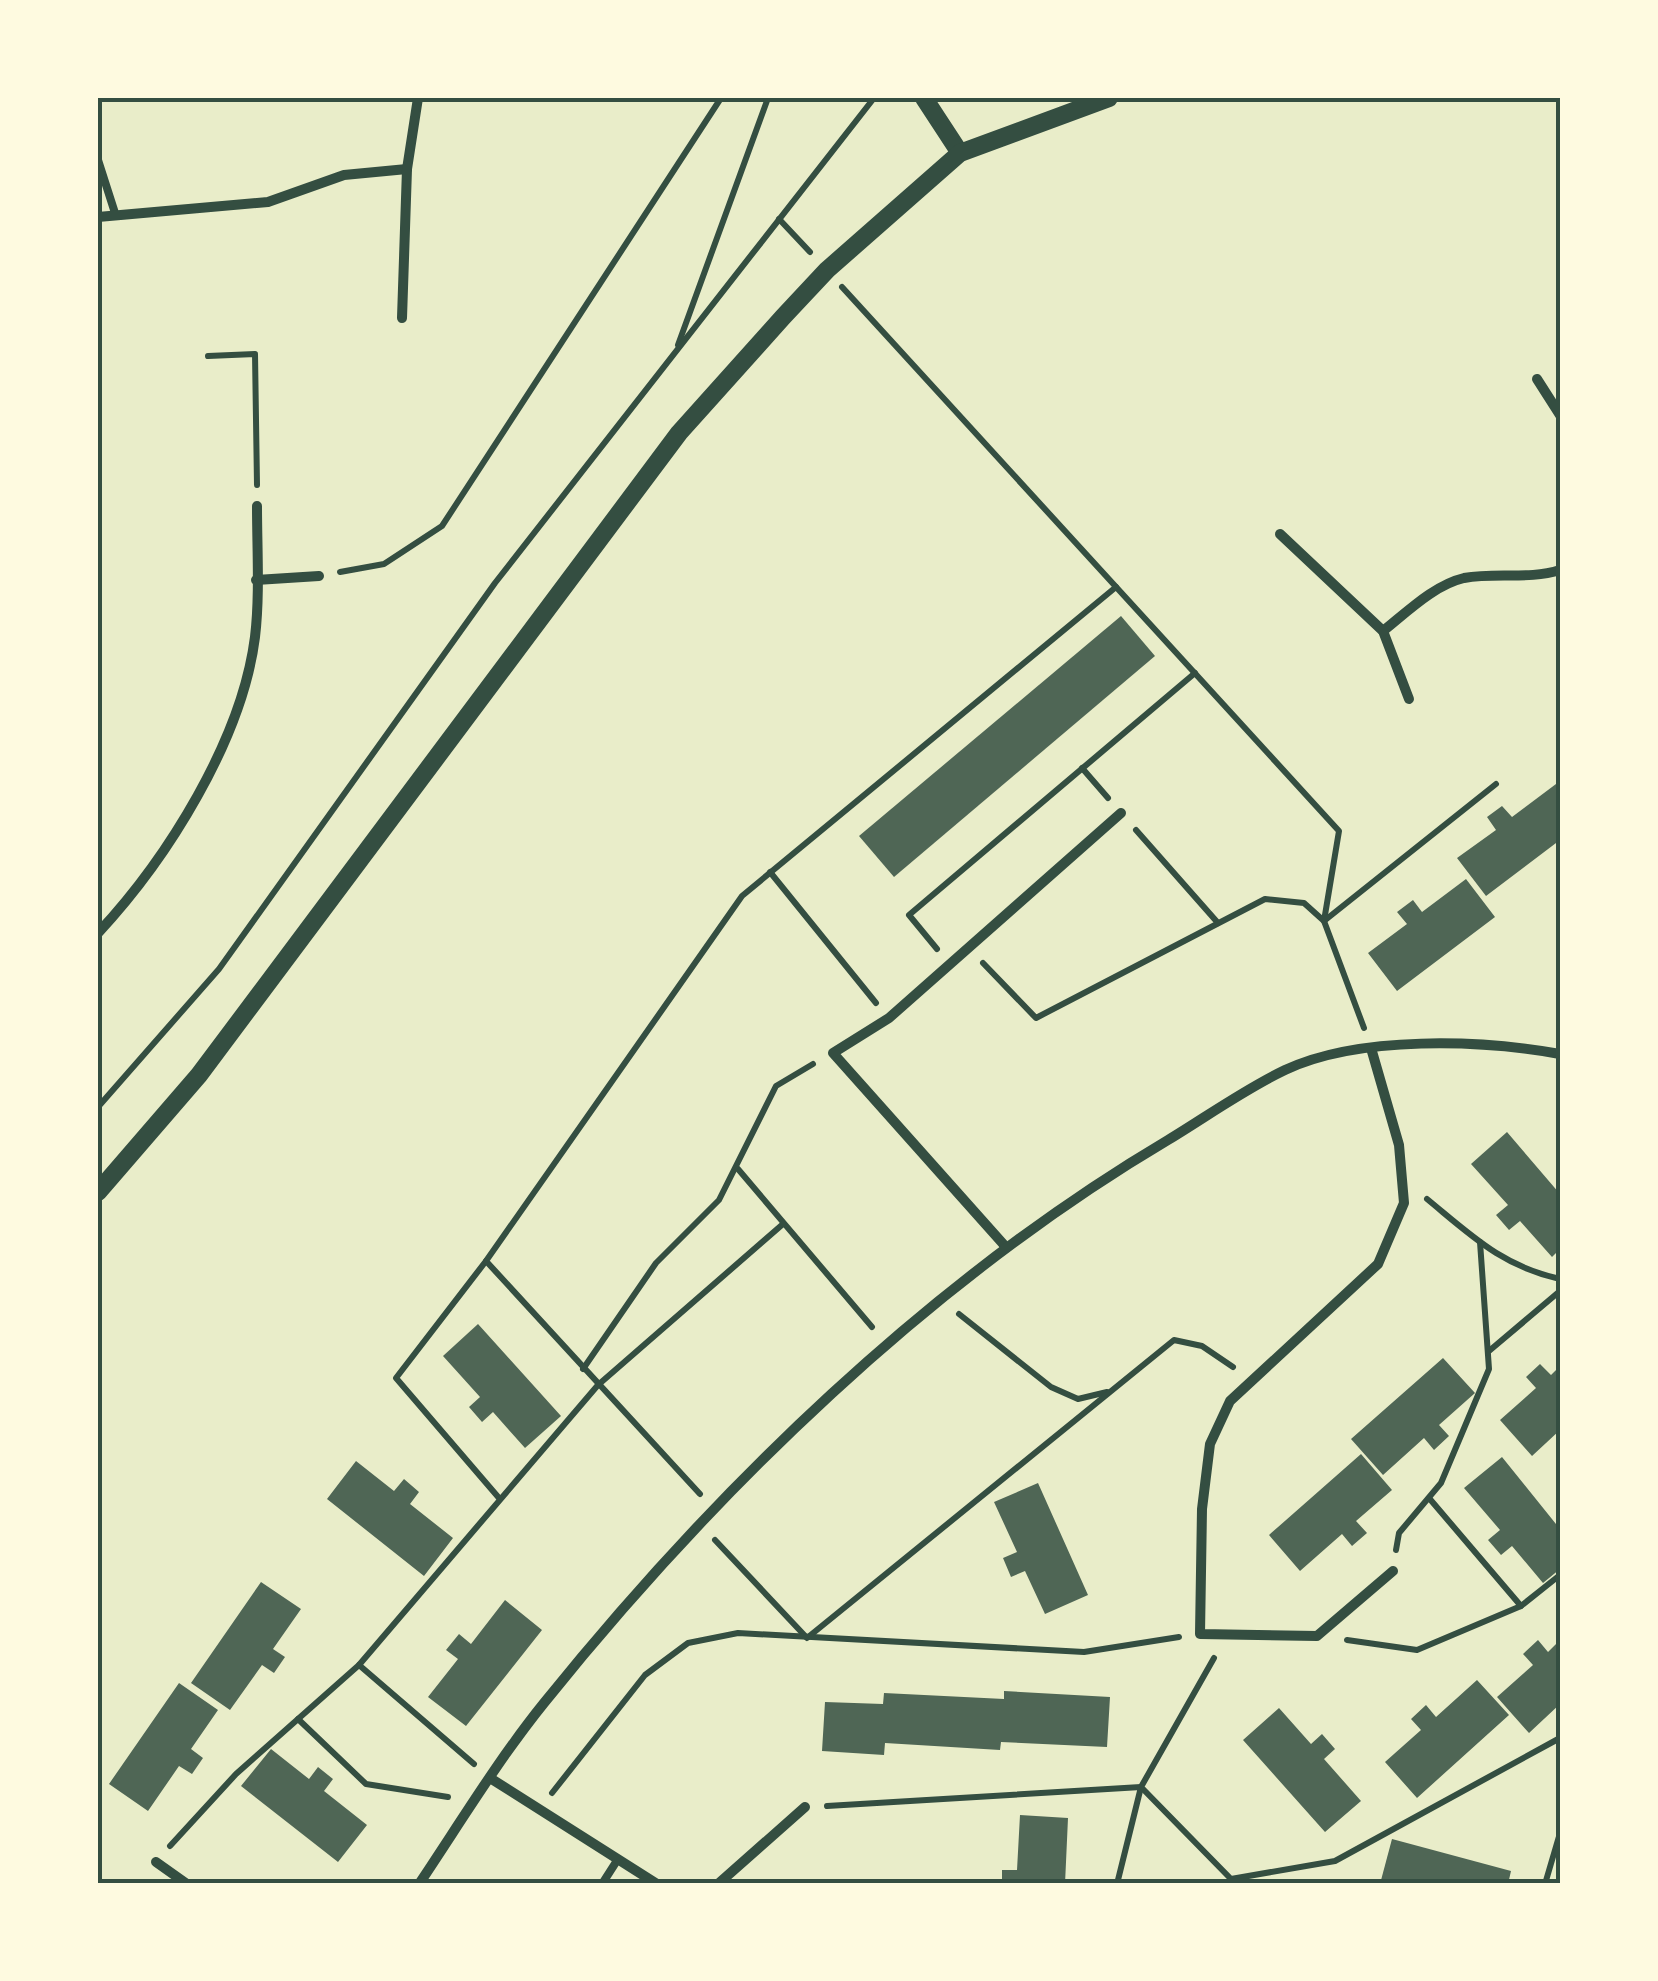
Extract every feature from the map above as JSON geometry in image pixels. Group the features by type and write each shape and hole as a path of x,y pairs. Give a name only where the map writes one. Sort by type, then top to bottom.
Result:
{"street":[{"path":"402,318 407,168 418,98"},
{"path":"924,98 960,153"},
{"path":"98,1192 199,1075 679,433 827,270 960,153 1109,98"},
{"path":"98,216 268,202 344,176 407,168"},
{"path":"1537,378 1560,415"},
{"path":"98,933 136,892 182,822 232,720 255,638 257,506"},
{"path":"1280,534 1383,631 1409,699"},
{"path":"1383,631 1430,594 1461,579 1536,578 1560,570"},
{"path":"256,580 319,576"},
{"path":"1005,1246 833,1053 889,1018 1120,813"},
{"path":"419,1884 542,1706 700,1524 783,1439 1005,1246 1127,1164 1287,1069 1371,1048 1489,1042 1560,1054"},
{"path":"1371,1048 1399,1145 1404,1203 1378,1264 1230,1401 1210,1444 1202,1509 1200,1634 1317,1636 1393,1571"},
{"path":"490,1778 658,1884"},
{"path":"718,1884 806,1807"},
{"path":"156,1862 187,1884"}],"lane":[{"path":"98,160 115,213"},
{"path":"602,1884 618,1859"}],"path":[{"path":"319,576 384,564 442,526 721,98"},
{"path":"676,350 768,98"},
{"path":"98,1108 220,970 496,583 874,98"},
{"path":"778,219 803,244"},
{"path":"851,297 1339,832 1324,921"},
{"path":"208,356 255,354 257,506"},
{"path":"499,1498 396,1378 486,1261 742,896 1116,587"},
{"path":"950,964 909,915 1195,673"},
{"path":"1082,768 1218,923"},
{"path":"1324,921 1496,784"},
{"path":"770,872 889,1018"},
{"path":"969,948 1036,1018 1264,899 1304,902 1324,921 1371,1048"},
{"path":"583,1369 656,1263 719,1200 776,1086 833,1053"},
{"path":"738,1168 889,1347"},
{"path":"1402,1178 1480,1242 1523,1270 1560,1279"},
{"path":"156,1862 236,1774 359,1665 598,1385 783,1224"},
{"path":"1393,1571 1399,1533 1441,1483 1489,1369 1480,1242"},
{"path":"486,1261 715,1509"},
{"path":"1488,1352 1560,1291"},
{"path":"942,1300 1051,1388 1078,1398 1111,1391"},
{"path":"807,1638 1174,1340 1202,1346 1250,1379"},
{"path":"1429,1498 1521,1606"},
{"path":"700,1524 807,1638"},
{"path":"1317,1636 1417,1650 1521,1606 1560,1575"},
{"path":"540,1810 645,1676 688,1643 738,1633 1084,1652 1200,1634"},
{"path":"1117,1884 1141,1787 1225,1637"},
{"path":"359,1665 490,1778"},
{"path":"298,1718 366,1784 474,1802"},
{"path":"806,1807 1141,1787 1231,1879 1335,1861 1560,1738"},
{"path":"1546,1884 1560,1833"}],"building":[{"path":"1121,616 1155,656 894,877 859,836"},
{"path":"1556,784 1560,791 1560,840 1486,896 1457,858 1496,830 1487,817 1502,806 1512,817"},
{"path":"1466,879 1495,917 1397,991 1368,953 1407,924 1397,912 1413,900 1422,912"},
{"path":"1507,1132 1560,1194 1560,1249 1552,1257 1520,1221 1509,1230 1496,1215 1508,1205 1471,1164"},
{"path":"478,1324 561,1416 525,1448 493,1412 482,1422 469,1407 480,1397 443,1356"},
{"path":"1443,1358 1475,1393 1439,1425 1449,1436 1434,1450 1424,1438 1383,1475 1351,1439"},
{"path":"1540,1364 1551,1375 1560,1366 1560,1430 1532,1456 1500,1420 1536,1388 1526,1377"},
{"path":"1361,1454 1392,1490 1356,1521 1367,1533 1352,1546 1342,1534 1300,1571 1269,1535"},
{"path":"1502,1457 1560,1529 1560,1569 1543,1583 1512,1546 1501,1555 1488,1540 1500,1530 1464,1488"},
{"path":"356,1461 394,1491 404,1479 419,1492 410,1504 453,1538 424,1576 327,1499"},
{"path":"1038,1483 1088,1595 1045,1614 1025,1571 1011,1577 1003,1558 1017,1552 994,1502"},
{"path":"261,1582 301,1609 273,1649 285,1657 274,1673 262,1665 230,1710 191,1683"},
{"path":"505,1600 542,1630 466,1726 428,1697 458,1659 446,1650 459,1634 471,1644"},
{"path":"1538,1640 1548,1652 1560,1640 1560,1704 1529,1733 1497,1697 1533,1665 1523,1654"},
{"path":"1477,1680 1509,1715 1417,1798 1385,1762 1421,1730 1411,1719 1426,1705 1436,1717"},
{"path":"179,1683 218,1710 191,1749 203,1758 192,1774 179,1766 148,1811 109,1784"},
{"path":"1004,1691 1110,1697 1107,1747 1001,1742 1000,1750 885,1743 884,1755 822,1751 825,1702 883,1704 884,1693 1004,1699"},
{"path":"1279,1708 1311,1744 1322,1734 1335,1749 1324,1759 1361,1801 1325,1832 1243,1740"},
{"path":"271,1749 309,1779 318,1767 333,1779 324,1791 367,1825 338,1862 241,1786"},
{"path":"1020,1815 1068,1818 1065,1884 1002,1884 1002,1870 1017,1870"},
{"path":"1392,1839 1511,1871 1508,1884 1380,1884"}]}
